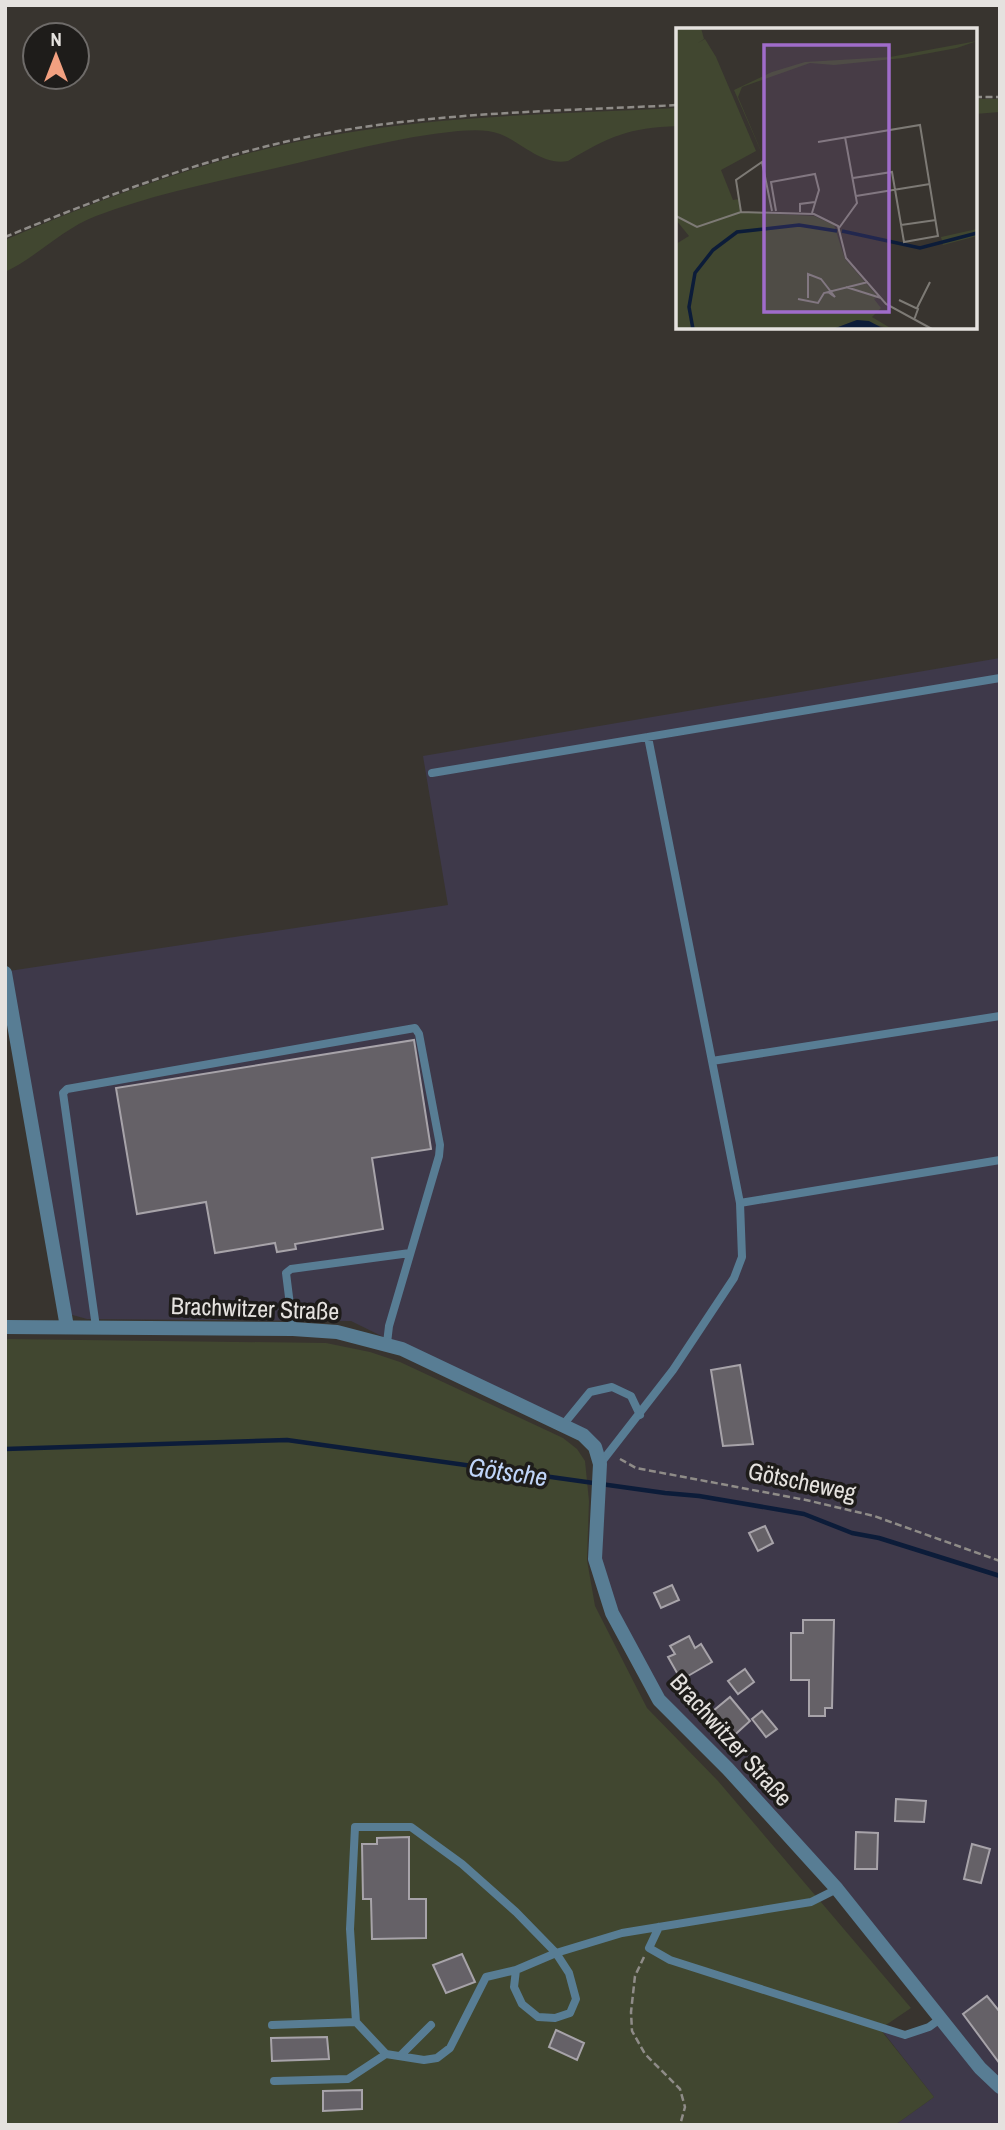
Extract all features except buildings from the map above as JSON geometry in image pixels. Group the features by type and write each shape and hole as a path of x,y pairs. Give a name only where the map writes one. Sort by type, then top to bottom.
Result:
{"street":[{"path":"5,973 67,1327"},
{"name":"Brachwitzer Straße","path":"5,1327 293,1329 337,1332 387,1343 583,1435 604,1458 595,1559 612,1613 659,1700 729,1769 836,1889 980,2068 1000,2087"}],"lane":[{"path":"432,773 1000,678"},
{"path":"604,1458 673,1370 734,1278 742,1257 740,1203 648,737"},
{"path":"712,1061 1000,1016"},
{"path":"96,1327 63,1093 67,1089 415,1028 419,1034 440,1144 439,1156 389,1326 387,1343"},
{"path":"740,1203 1000,1160"},
{"path":"293,1329 286,1273 291,1269 410,1253"},
{"path":"563,1425 590,1392 612,1387 631,1396 640,1415"},
{"path":"386,2054 356,2022 350,1929 355,1827 411,1828 462,1864 516,1912 556,1953 569,1973 576,1999 570,2013 555,2018 538,2017 522,2004 513,1987 516,1970"},
{"path":"274,2081 348,2079 386,2054 424,2060 437,2058 450,2048 485,1977 516,1970 556,1953 622,1933 811,1902 836,1889"},
{"path":"659,1927 649,1948 670,1960 905,2035 929,2027 940,2019"},
{"path":"272,2025 356,2022"},
{"path":"401,2055 431,2025"}],"path":[{"path":"977,97 1000,97"},
{"path":"5,237 80,206 161,178 276,144 427,119 676,106"},
{"name":"Götscheweg","path":"604,1458 636,1468 806,1500 874,1516 1000,1561"},
{"path":"649,1948 635,1976 632,2031 645,2054 680,2089 685,2107 680,2125"}],"shaded area":[{"path":"1000,658 1000,2125 895,2125 934,2097 880,2028 905,2035 940,2019 837,1889 659,1700 595,1559 600,1464 583,1435 351,1321 87,1319 69,1314 9,971 448,905 423,756"}],"green space":[{"path":"977,99 1000,99 1000,112 977,114"},
{"path":"676,108 676,126 632,131 596,145 568,161 559,162 541,157 495,132 479,130 389,142 185,189 118,208 96,216 61,235 5,272 5,240 166,178 249,153 333,135 419,123"},
{"path":"5,1339 326,1343 370,1352 400,1362 563,1438 577,1449 585,1461 589,1501 587,1560 595,1606 647,1708 718,1781 911,2008 880,2029 934,2097 895,2125 5,2125"}],"waterway":[{"name":"Götsche","path":"5,1449 287,1440 699,1496 804,1514 852,1533 879,1538 1000,1576"}]}
